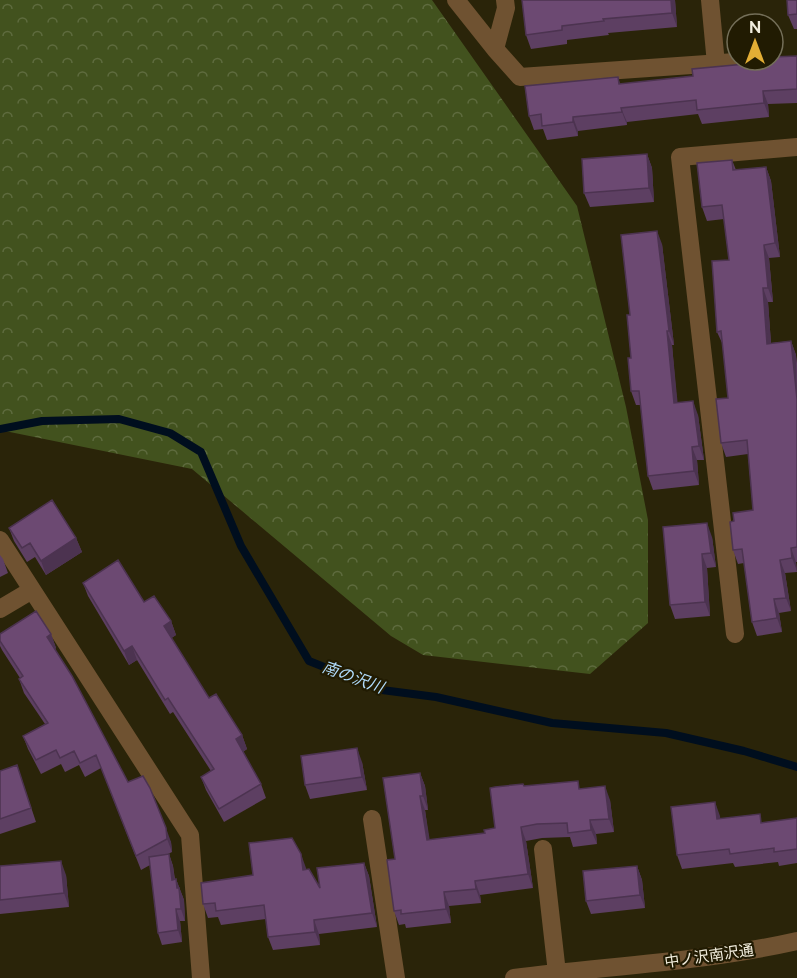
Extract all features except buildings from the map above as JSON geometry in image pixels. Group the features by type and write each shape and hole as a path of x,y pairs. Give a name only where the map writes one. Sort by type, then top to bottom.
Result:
{"street":[{"path":"456,0 520,77 725,63"},
{"path":"495,49 506,8 505,0"},
{"path":"710,0 716,64"},
{"path":"735,634 680,157 797,147"},
{"path":"0,540 190,835 201,978"},
{"path":"0,609 32,590"},
{"path":"372,819 396,978"},
{"path":"543,849 557,973"},
{"name":"中ノ沢南沢通","path":"514,978 557,973 653,971 797,941"}],"green space":[{"path":"0,0 432,0 577,206 626,407 648,520 648,623 590,674 423,655 391,636 192,469 0,430"}],"waterway":[{"name":"南の沢川","path":"0,429 42,421 119,419 170,433 201,452 241,546 309,661 382,690 436,697 552,723 666,733 744,751 797,767"}]}
